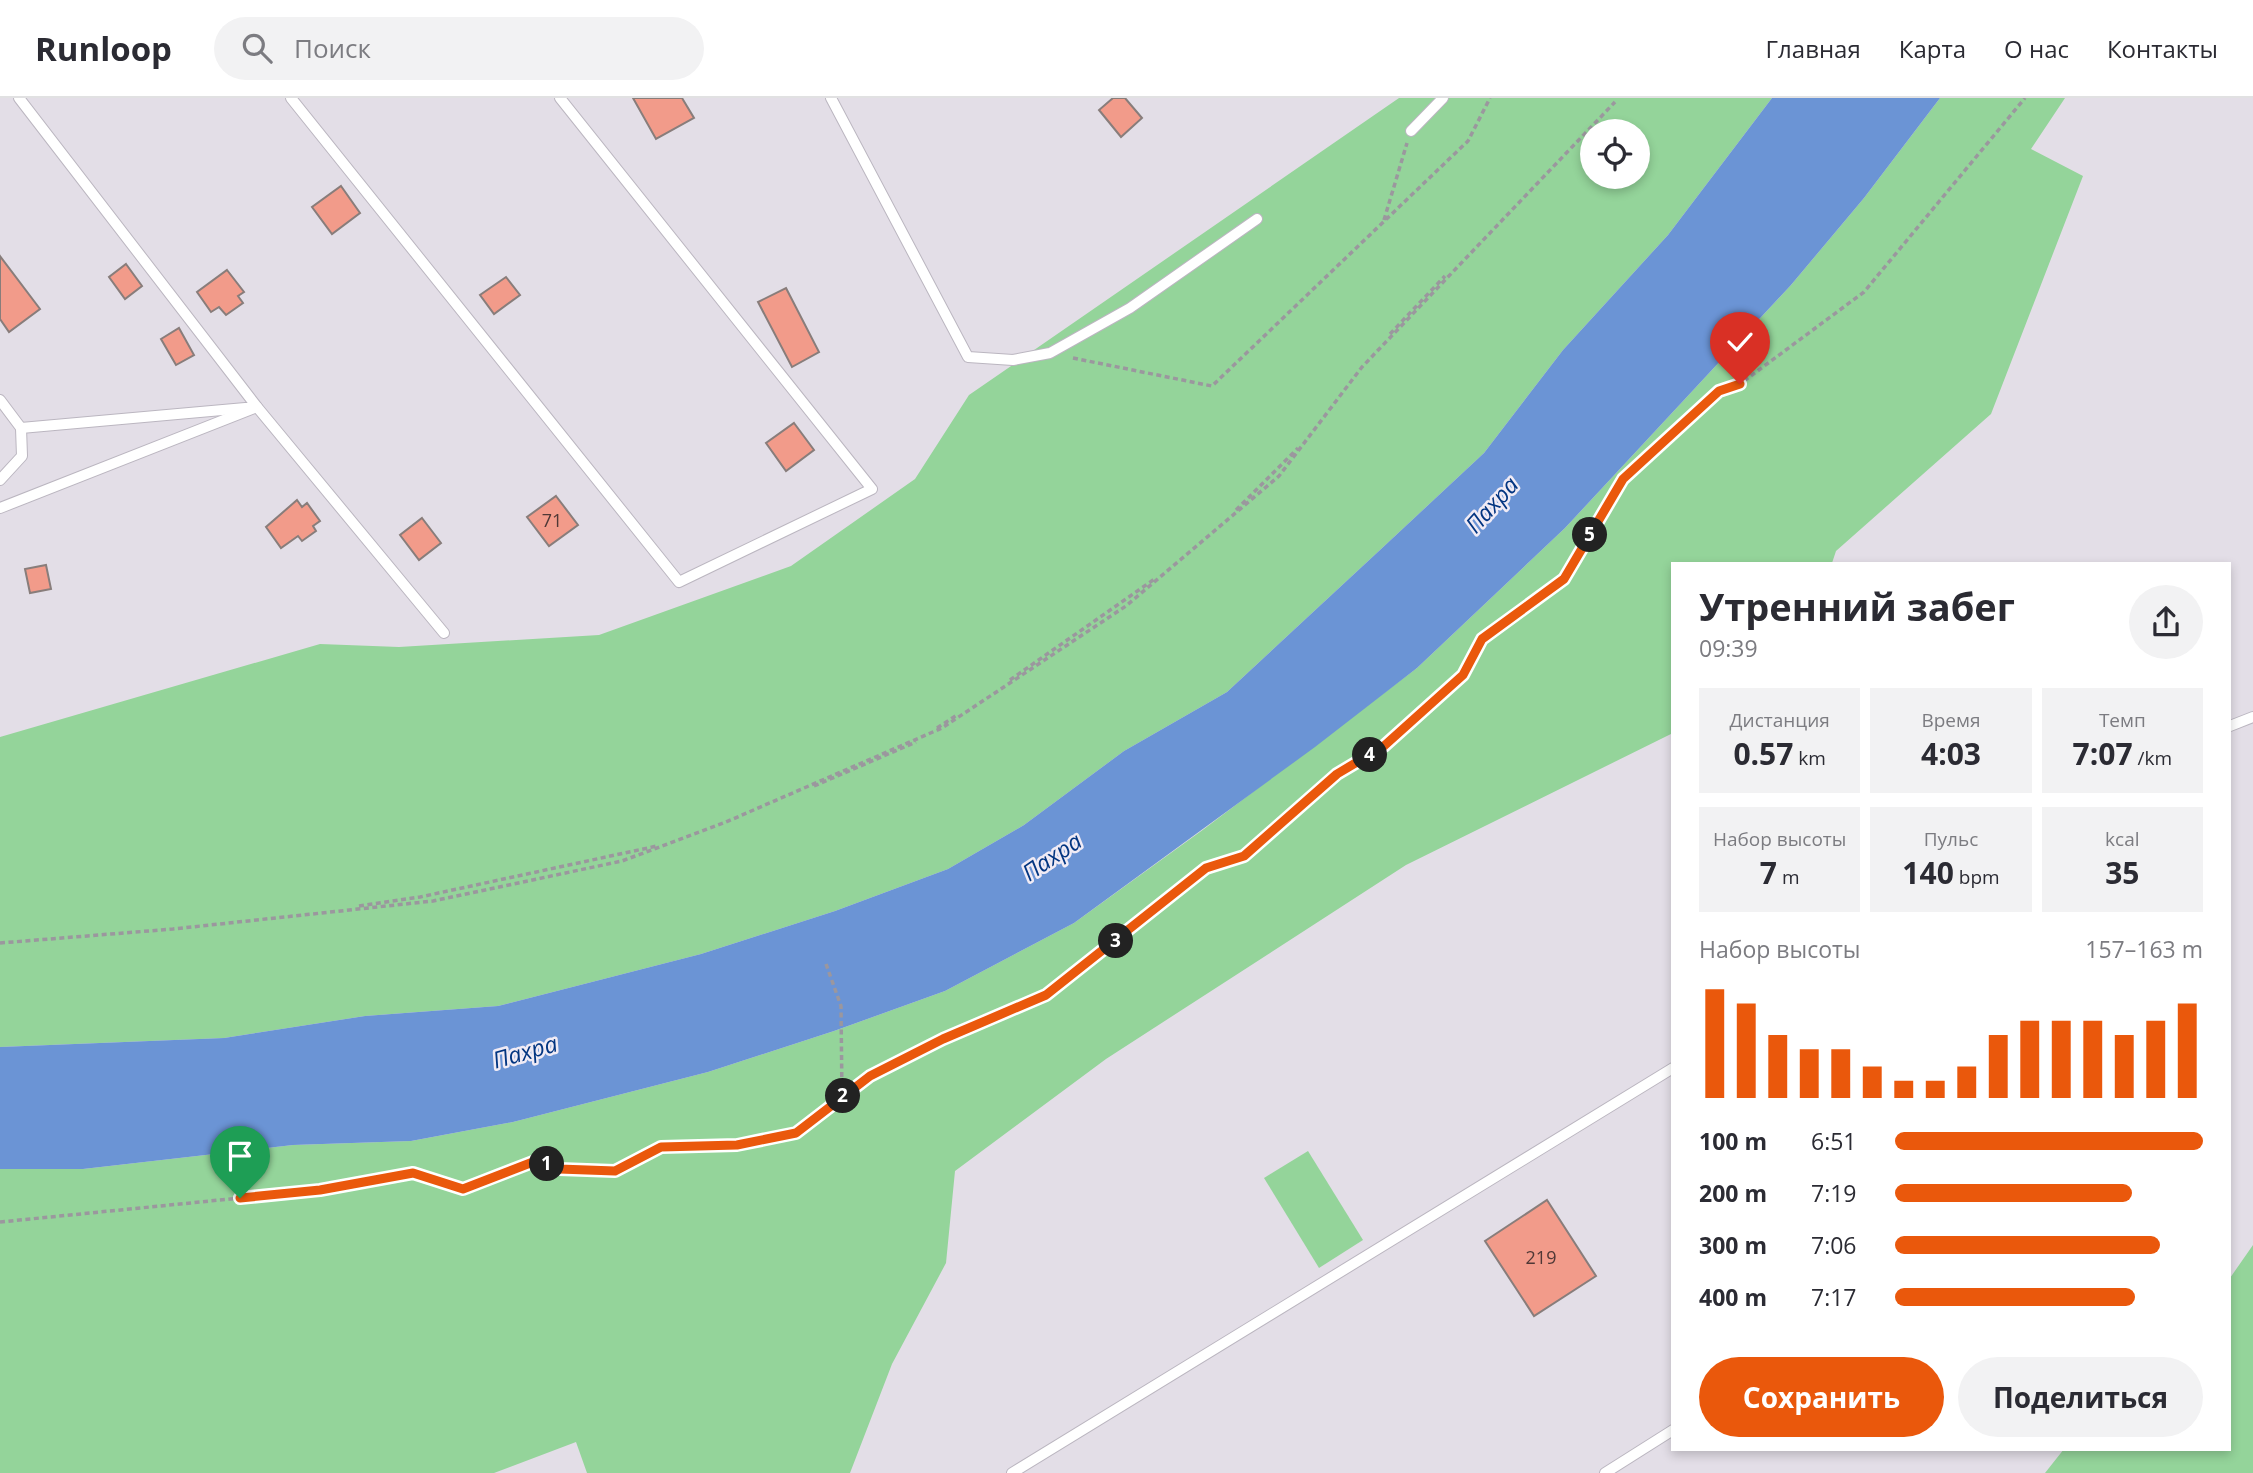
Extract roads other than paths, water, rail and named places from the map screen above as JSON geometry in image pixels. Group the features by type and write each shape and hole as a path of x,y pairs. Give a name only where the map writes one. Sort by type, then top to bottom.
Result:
{"lane":[{"path":"19,98 257,407 444,633"},
{"path":"291,98 678,582 872,488 560,98"},
{"path":"831,98 968,357 1013,360 1050,353 1130,308 1257,219"},
{"path":"1411,131 1443,98"},
{"path":"0,401 21,428 22,456 0,480"},
{"path":"21,428 257,407"},
{"path":"0,508 257,407"},
{"path":"2231,726 2253,717"},
{"path":"1012,1473 1671,1069"},
{"path":"1605,1473 1671,1431"}],"water":[{"name":"Пахра","path":"1772,98 1940,98 1864,198 1791,285 1565,528 1417,668 1315,747 1074,923 945,991 834,1031 708,1072 513,1122 411,1141 293,1145 83,1169 0,1169 0,1047 224,1038 365,1016 498,1006 701,954 835,911 948,869 1024,825 1124,751 1227,692 1484,453 1563,350 1668,235"}]}
